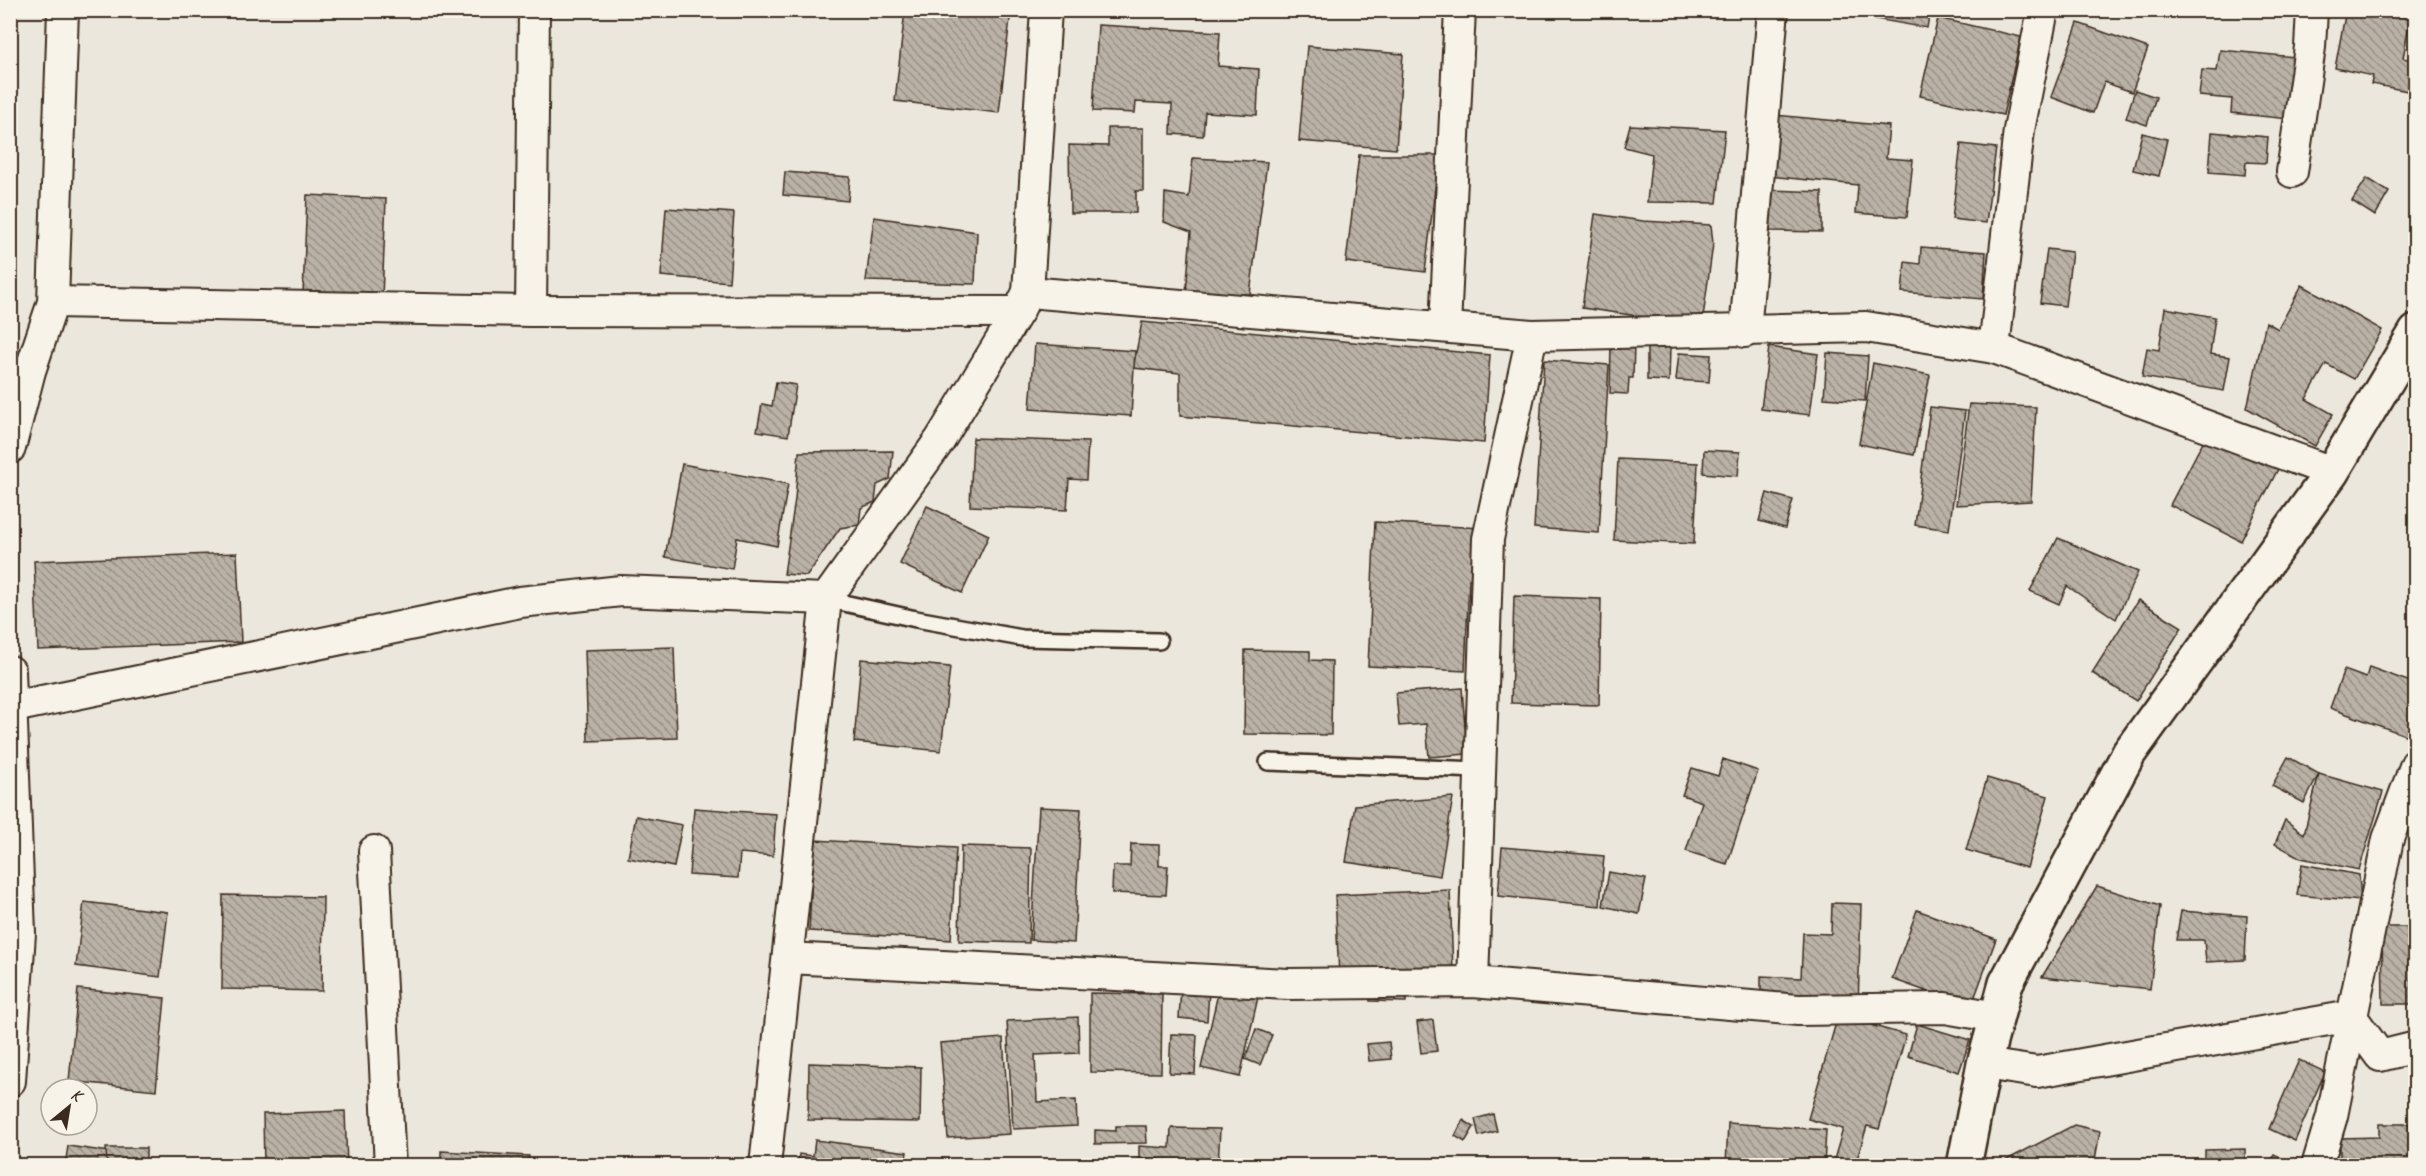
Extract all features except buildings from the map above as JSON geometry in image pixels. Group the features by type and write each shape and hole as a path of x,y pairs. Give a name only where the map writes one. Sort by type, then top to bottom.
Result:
{"street":[{"path":"10,448 30,371 52,302 63,10"},
{"path":"531,311 534,10"},
{"path":"765,1166 826,599 939,440 1023,302 1046,10"},
{"path":"1445,327 1460,10"},
{"path":"1746,332 1773,10"},
{"path":"1994,348 2019,130 2043,10"},
{"path":"2292,172 2310,47 2312,10"},
{"path":"52,302 531,311 1023,302 1445,327 1532,335 1746,332 1866,327 1994,348 2332,472"},
{"path":"1964,1166 1984,1064 2006,983 2129,753 2332,472 2415,332"},
{"path":"1473,982 1488,539 1532,335"},
{"path":"13,707 520,602 621,591 826,599"},
{"path":"10,670 20,933 10,1081"},
{"path":"2317,1166 2332,1116 2388,839 2415,764"},
{"path":"374,851 390,1166"},
{"path":"788,958 1289,984 1473,982 1798,1010 1945,1008 1997,1017"},
{"path":"1984,1064 2037,1072 2351,1016"},
{"path":"2351,1016 2380,1056 2415,1047"}],"lane":[{"path":"826,599 916,619 1022,638 1159,640"},
{"path":"1268,762 1480,770"}]}
